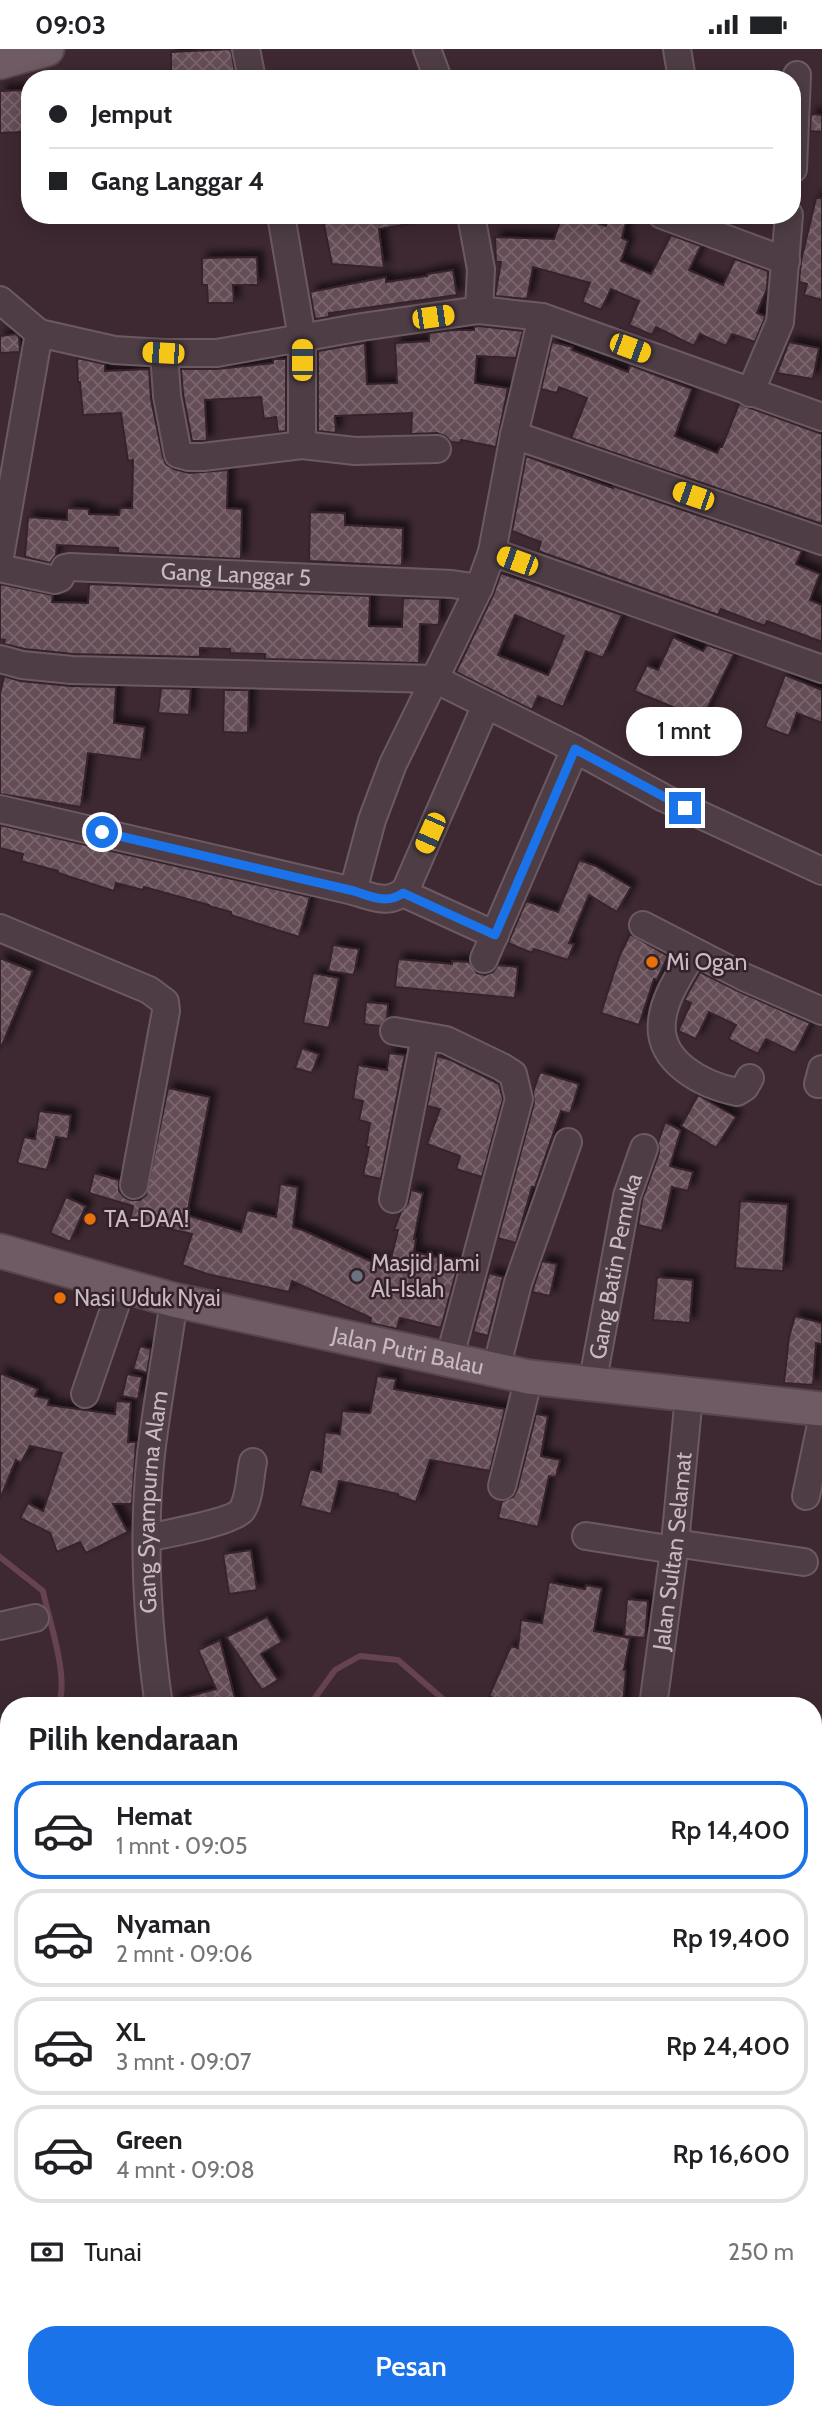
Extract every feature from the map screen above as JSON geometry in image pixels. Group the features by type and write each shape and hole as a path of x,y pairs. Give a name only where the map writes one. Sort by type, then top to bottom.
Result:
{"main road":[{"path":"0,62 47,49"},
{"name":"Jalan Putri Balau","path":"0,1251 174,1300 529,1377 822,1409"}],"street":[{"path":"246,49 250,70"},
{"path":"427,49 435,70"},
{"path":"677,49 680,70"},
{"path":"283,224 302,338 302,445"},
{"path":"473,224 481,269 479,310"},
{"path":"686,224 786,261"},
{"path":"750,393 780,321 788,224"},
{"path":"0,300 38,333 114,350 163,353 217,353 362,327 479,310 542,317 822,417"},
{"path":"354,891 372,820 393,764 479,588 492,552 514,435 542,317"},
{"path":"0,557 38,333"},
{"path":"163,353 167,396 178,454 203,457 302,445 355,451 437,449"},
{"path":"514,435 822,541"},
{"path":"492,552 822,669"},
{"name":"Gang Langgar 5","path":"0,566 55,580 60,578 65,568 70,567 452,584 479,588"},
{"path":"0,659 22,665 72,670 435,679 575,749 664,798 822,871"},
{"path":"0,809 379,899 392,899 403,893 486,705"},
{"path":"485,960 575,749"},
{"path":"403,893 495,935"},
{"path":"643,925 796,1002 822,1011"},
{"path":"0,928 149,990 165,1002 166,1011 134,1185"},
{"path":"693,951 666,1005 661,1022 664,1044 679,1066 717,1088 737,1092 745,1087 750,1078"},
{"path":"394,1031 446,1040 502,1067 513,1074 519,1098 449,1360"},
{"path":"393,1199 425,1037"},
{"path":"496,1369 518,1283 568,1142"},
{"name":"Gang Batin Pemuka","path":"592,1385 627,1196 645,1148"},
{"path":"85,1394 122,1286"},
{"name":"Gang Syampurna Alam","path":"158,1697 146,1590 147,1538 151,1456 174,1300"},
{"path":"502,1486 529,1377"},
{"name":"Jalan Sultan Selamat","path":"654,1697 675,1547 689,1396"},
{"path":"806,1496 822,1420"},
{"path":"147,1538 237,1514 245,1503 253,1462"},
{"path":"586,1536 804,1562"},
{"path":"0,1626 35,1618"}],"building":[{"path":"231,49 235,70 171,70 171,52"},
{"path":"21,90 21,132 0,133 0,91"},
{"path":"811,114 822,115 822,132 810,131"},
{"path":"816,198 822,198 822,300 804,295 807,284 799,282 801,261"},
{"path":"324,224 408,224 379,229 384,268 332,264"},
{"path":"559,224 626,224 622,238 628,241 621,261 651,274 671,235 701,246 689,270 723,285 735,259 768,271 767,289 757,313 765,318 755,342 732,334 726,346 700,334 694,346 656,327 652,335 629,325 639,301 611,289 601,310 582,302 590,283 533,267 527,299 495,296 501,262 496,262 495,237 554,239"},
{"path":"257,257 258,285 233,285 234,303 208,303 207,285 202,285 202,258"},
{"path":"453,270 457,295 329,313 329,317 315,319 310,292 386,277 386,282"},
{"path":"474,327 523,331 516,358 477,356 475,383 508,388 496,447 461,440 460,443 451,442 437,433 411,434 412,413 335,416 336,433 318,431 318,351 365,343 367,384 397,383 395,343 429,341 429,333 474,330"},
{"path":"16,334 19,337 20,352 0,353 0,336"},
{"path":"552,342 573,347 572,350 628,372 630,365 692,389 675,436 717,453 722,447 739,404 822,434 822,524 571,438 587,398 559,387 557,393 541,389"},
{"path":"789,342 819,348 813,379 777,373"},
{"path":"77,358 105,364 105,371 149,369 151,399 166,464 189,473 228,470 227,508 242,509 241,559 118,553 118,548 57,545 56,555 50,563 25,557 28,517 67,520 67,508 89,509 89,514 119,515 120,508 132,508 133,460 128,461 121,413 83,415"},
{"path":"273,359 286,359 286,431 278,432 276,417 264,419 261,397 205,400 207,441 192,441 181,369 217,369 273,363"},
{"path":"526,456 802,551 796,564 820,574 810,600 822,605 822,642 767,621 765,626 721,609 718,615 538,551 541,542 512,531"},
{"path":"310,512 345,513 345,525 403,528 402,566 309,561"},
{"path":"501,573 622,615 603,658 586,651 563,707 538,696 532,710 456,672","holes":["515,615 564,636 548,675 498,655"]},
{"path":"0,584 53,595 52,602 88,603 89,584 370,596 369,626 402,627 403,598 440,599 439,625 420,624 419,663 265,659 265,654 230,653 230,649 200,648 200,657 73,654 4,644 5,640 0,639"},
{"path":"673,637 703,651 707,645 734,654 702,719 634,691 647,665 658,670"},
{"path":"785,675 822,690 822,723 797,713 789,736 765,727"},
{"path":"4,676 20,681 116,687 114,723 145,727 141,760 88,753 81,807 0,794 0,694"},
{"path":"161,688 191,689 189,715 158,713"},
{"path":"224,690 249,690 248,733 223,732"},
{"path":"0,825 310,897 299,937 231,915 231,912 144,887 143,890 116,883 114,891 21,861 23,854 0,848"},
{"path":"579,860 596,866 631,887 617,912 589,895 569,943 574,944 568,960 534,949 532,953 508,943 526,901 558,912"},
{"path":"630,934 668,956 657,980 654,979 639,1025 601,1013 619,957"},
{"path":"333,945 359,949 354,975 328,971"},
{"path":"0,958 33,971 0,1050"},
{"path":"398,959 452,964 452,961 469,962 477,973 485,975 493,972 498,965 518,967 515,998 395,987"},
{"path":"700,972 810,1023 795,1053 766,1039 758,1054 728,1039 736,1025 709,1012 696,1039 678,1031 691,1003 684,1000"},
{"path":"313,973 339,978 329,1028 303,1023"},
{"path":"366,1002 388,1004 387,1018 380,1026 364,1024"},
{"path":"302,1048 319,1054 312,1073 295,1068"},
{"path":"389,1053 405,1055 381,1179 363,1175 369,1147 366,1147 370,1123 359,1120 363,1101 353,1099 358,1065 387,1070"},
{"path":"437,1056 451,1060 499,1084 503,1099 482,1177 456,1169 460,1156 427,1144 440,1109 427,1106"},
{"path":"540,1072 579,1084 570,1114 561,1111 535,1187 532,1187 516,1243 498,1238"},
{"path":"168,1088 210,1097 187,1215 241,1232 247,1210 276,1217 280,1184 298,1187 293,1227 381,1266 382,1261 390,1263 398,1230 394,1230 408,1203 411,1190 423,1193 414,1252 459,1262 441,1328 400,1318 397,1329 370,1323 371,1318 292,1281 289,1292 207,1274 182,1265 192,1234 130,1220 133,1206 89,1193 94,1173 119,1180 119,1191 130,1200 140,1200 146,1195"},
{"path":"698,1095 736,1117 716,1148 681,1126"},
{"path":"39,1111 71,1115 68,1139 56,1137 47,1170 17,1163 24,1137 35,1139"},
{"path":"665,1122 681,1130 670,1166 693,1172 688,1191 672,1187 662,1231 638,1225 642,1200 659,1153 658,1143"},
{"path":"66,1197 86,1206 70,1242 50,1233"},
{"path":"740,1201 788,1204 783,1271 735,1268"},
{"path":"542,1261 557,1264 550,1296 532,1292"},
{"path":"489,1273 503,1277 488,1336 473,1332"},
{"path":"657,1277 693,1280 690,1323 653,1320"},
{"path":"795,1316 822,1323 822,1344 816,1343 813,1385 784,1383 789,1337"},
{"path":"140,1346 151,1349 147,1373 133,1369"},
{"path":"0,1373 38,1389 35,1396 49,1399 48,1405 115,1414 116,1401 131,1402 128,1442 136,1442 132,1504 113,1504 128,1532 86,1553 80,1542 57,1552 50,1533 20,1518 28,1503 43,1511 62,1453 30,1446 21,1463 16,1460 0,1499"},
{"path":"127,1374 142,1377 138,1399 122,1396"},
{"path":"377,1376 396,1379 394,1389 505,1409 490,1471 430,1460 416,1502 398,1494 339,1481 331,1514 300,1506 310,1469 321,1472 325,1432 340,1434 342,1411 370,1413"},
{"path":"536,1414 548,1416 541,1456 560,1460 556,1477 549,1476 538,1527 498,1518 502,1501 513,1497 517,1490"},
{"path":"251,1550 257,1590 229,1594 223,1554"},
{"path":"549,1582 585,1589 586,1585 602,1588 594,1631 630,1638 624,1670 624,1697 489,1696 511,1646 518,1648 521,1620 542,1623"},
{"path":"627,1599 648,1601 645,1638 624,1636"},
{"path":"267,1617 282,1642 261,1654 278,1680 262,1690 226,1637"},
{"path":"220,1640 235,1697 185,1697 216,1689 198,1650"}],"waterway":[{"path":"0,1557 43,1591 60,1665 60,1697"},
{"path":"316,1697 335,1670 360,1656 398,1660 441,1697"}],"place":[{"name":"Mi Ogan","path":"652,962"},
{"name":"TA-DAA!","path":"90,1219"},
{"name":"Masjid Jami Al-Islah","path":"357,1276"},
{"name":"Nasi Uduk Nyai","path":"60,1298"}],"route":[{"path":"102,832 379,899 392,899 403,893 495,935 575,749 685,808"}]}
